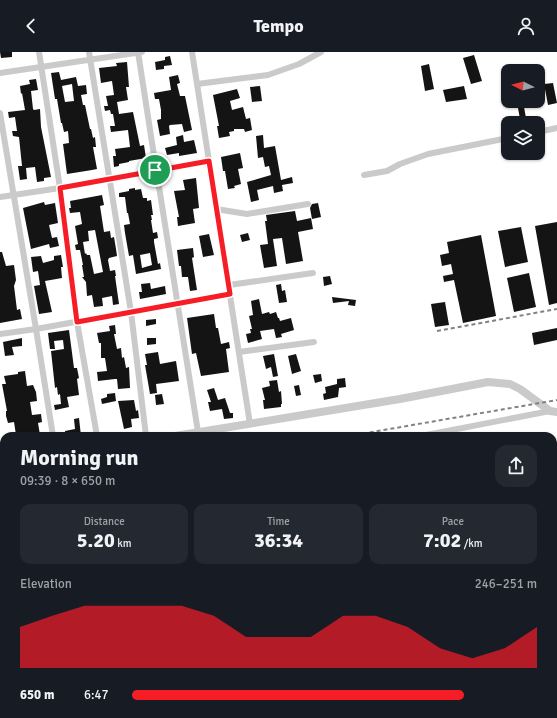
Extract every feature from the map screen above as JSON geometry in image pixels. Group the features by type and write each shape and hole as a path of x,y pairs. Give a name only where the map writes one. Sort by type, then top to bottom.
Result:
{"street":[{"path":"39,52 60,188 77,322 96,432"},
{"path":"89,52 108,179 131,312 146,432"},
{"path":"138,52 155,170 198,432 488,382 510,384 520,389 553,412"},
{"path":"0,74 142,52"},
{"path":"192,52 250,424"},
{"path":"197,84 268,75 299,64 321,52"},
{"path":"0,113 51,432"},
{"path":"545,131 557,128"},
{"path":"364,176 387,171 400,164 428,154 501,139"},
{"path":"0,197 60,188 209,161"},
{"path":"216,209 247,214 308,204"},
{"path":"229,285 313,273"},
{"path":"0,334 77,322 230,294"},
{"path":"239,352 314,342"},
{"path":"443,432 553,412"}],"building":[{"path":"0,52 12,52 12,57 1,58"},
{"path":"474,55 482,81 471,84 463,58"},
{"path":"170,56 172,65 164,66 164,69 156,70 155,62 165,60 165,57"},
{"path":"127,62 129,87 126,87 128,100 117,102 119,114 133,112 140,146 144,145 146,158 129,161 114,167 113,156 116,156 115,149 130,147 128,130 111,132 110,126 115,126 113,114 111,114 110,110 105,111 104,106 108,106 106,96 114,95 112,81 101,83 99,68 117,66 116,63"},
{"path":"429,64 434,89 425,91 421,66"},
{"path":"59,72 61,80 76,77 78,86 86,85 87,94 81,95 93,138 95,137 96,147 93,147 97,169 67,174 63,144 69,143 68,131 64,132 61,123 51,73","holes":["72,84 74,101 65,102 62,86"]},
{"path":"178,75 180,83 177,84 180,96 185,96 192,130 184,132 182,124 170,125 170,134 160,136 157,120 161,119 161,110 159,99 155,99 154,93 171,90 169,77"},
{"path":"36,79 38,90 31,91 33,109 40,109 41,127 51,177 44,178 44,181 37,182 35,167 26,168 27,179 20,180 18,166 22,166 19,137 13,136 12,131 17,131 15,117 9,118 8,112 25,110 20,86 30,84 29,80"},
{"path":"553,83 557,103 548,105 545,84"},
{"path":"260,86 262,101 252,102 250,87"},
{"path":"464,86 467,99 446,102 443,90"},
{"path":"237,89 240,98 230,101 232,110 243,107 246,119 250,118 252,130 245,132 244,129 234,129 234,131 229,132 230,136 219,138 217,126 219,126 213,95"},
{"path":"518,108 524,108 526,116 519,116"},
{"path":"183,135 184,142 194,140 197,153 179,156 179,153 167,155 165,148 177,145 176,137"},
{"path":"263,135 264,148 275,146 281,180 292,177 293,183 282,185 283,191 274,193 273,186 257,190 259,200 251,202 247,182 271,175 269,166 265,167 263,157 258,158 256,136"},
{"path":"240,153 243,168 238,169 241,184 234,186 235,188 228,189 221,157"},
{"path":"196,178 199,208 193,209 195,223 178,226 177,217 179,217 174,191 185,190 183,180"},
{"path":"129,189 141,189 143,198 147,198 147,201 151,200 153,215 151,215 151,220 153,233 157,232 158,238 154,239 154,242 158,264 160,263 161,269 136,274 133,255 129,256 125,233 124,225 130,224 125,197 119,197 119,193 129,191","holes":["150,253 152,265 142,268 140,255"]},
{"path":"102,195 104,205 100,206 104,232 110,231 111,238 114,237 116,249 117,256 109,258 108,260 110,271 115,270 119,304 113,305 112,296 102,298 103,306 94,307 92,295 87,296 86,282 82,277 84,277 80,250 76,250 75,245 78,244 75,226 82,224 80,212 70,213 70,201","holes":["95,230 103,272 94,274 90,255 85,254 83,242 89,241 88,231"]},
{"path":"44,202 45,205 55,203 58,223 49,225 52,238 57,237 59,246 50,248 49,244 31,249 23,208"},
{"path":"318,203 321,217 312,219 310,208 312,204"},
{"path":"295,211 297,221 311,218 313,229 298,232 303,261 286,264 282,238 273,239 277,266 264,268 260,245 268,244 265,221 267,221 266,215"},
{"path":"557,222 557,303 549,305 535,226"},
{"path":"521,227 528,262 505,267 498,231"},
{"path":"248,233 250,240 242,242 240,235"},
{"path":"209,234 214,255 203,257 199,236"},
{"path":"481,235 496,316 463,323 454,280 444,282 443,276 453,274 451,264 442,266 440,255 449,253 447,242"},
{"path":"193,248 194,257 192,258 197,290 190,291 188,277 182,277 177,250"},
{"path":"0,252 2,252 6,266 14,265 16,280 14,286 17,310 20,309 22,319 0,323"},
{"path":"61,255 63,267 61,267 62,278 45,281 52,312 39,314 34,286 40,285 38,271 33,272 31,257 41,256 43,263 54,260 54,256"},
{"path":"529,273 536,307 514,312 507,278"},
{"path":"330,276 332,284 324,286 323,277"},
{"path":"150,283 151,289 165,286 166,294 140,299 139,292 142,292 141,284"},
{"path":"281,284 282,291 285,290 287,302 279,303 276,285"},
{"path":"332,297 356,300 355,306 348,305 349,301 333,303"},
{"path":"259,299 262,314 276,312 280,321 291,318 294,330 281,334 282,337 276,338 274,329 260,331 262,339 248,343 246,334 251,333 250,329 252,329 249,316 253,315 251,301"},
{"path":"445,302 449,325 435,327 431,304"},
{"path":"214,314 216,328 218,328 221,344 229,342 230,348 226,349 229,372 201,376 196,353 192,354 187,318"},
{"path":"156,319 156,324 146,326 146,320"},
{"path":"115,325 116,334 114,334 117,349 121,348 122,358 124,357 126,368 129,367 130,388 118,389 117,379 98,381 97,372 107,371 105,358 101,358 101,343 99,343 97,333 110,331 109,326"},
{"path":"557,328 557,340 534,345 532,333"},
{"path":"69,330 74,368 77,368 79,378 77,379 79,395 67,397 69,407 55,410 54,405 61,404 60,394 58,395 57,387 55,388 51,351 64,349 63,340 54,341 55,349 50,349 48,333"},
{"path":"22,338 22,346 12,347 14,355 5,356 3,342"},
{"path":"147,338 156,338 156,344 147,345"},
{"path":"158,352 160,364 176,361 179,381 156,384 157,393 150,394 145,365 147,365 145,354"},
{"path":"274,354 278,376 273,377 271,367 266,369 263,356"},
{"path":"296,354 301,371 292,374 288,356"},
{"path":"25,371 27,386 33,385 36,392 37,401 30,402 32,415 41,414 42,422 38,423 40,432 16,432 14,422 8,423 2,384 6,384 4,376 18,374 18,372"},
{"path":"321,374 322,381 315,383 313,375"},
{"path":"345,378 346,387 339,388 338,397 324,400 323,394 326,393 325,387 337,384 337,379"},
{"path":"277,380 279,392 281,391 281,407 264,409 263,400 265,400 262,388 270,386 269,381"},
{"path":"299,385 301,395 296,396 294,386"},
{"path":"214,388 218,400 225,398 230,413 233,413 233,418 224,419 222,409 210,411 208,402 211,402 207,390"},
{"path":"115,393 116,401 102,404 101,399 107,397 107,394"},
{"path":"162,394 164,404 156,405 155,395"},
{"path":"134,400 139,418 131,419 132,427 124,429 118,401"},
{"path":"79,418 81,432 65,432 75,429 74,419"}],"railway":[{"path":"437,331 557,309"},
{"path":"372,432 557,400"}],"route":[{"path":"209,161 230,294 77,322 60,188 155,170 209,161"}]}
